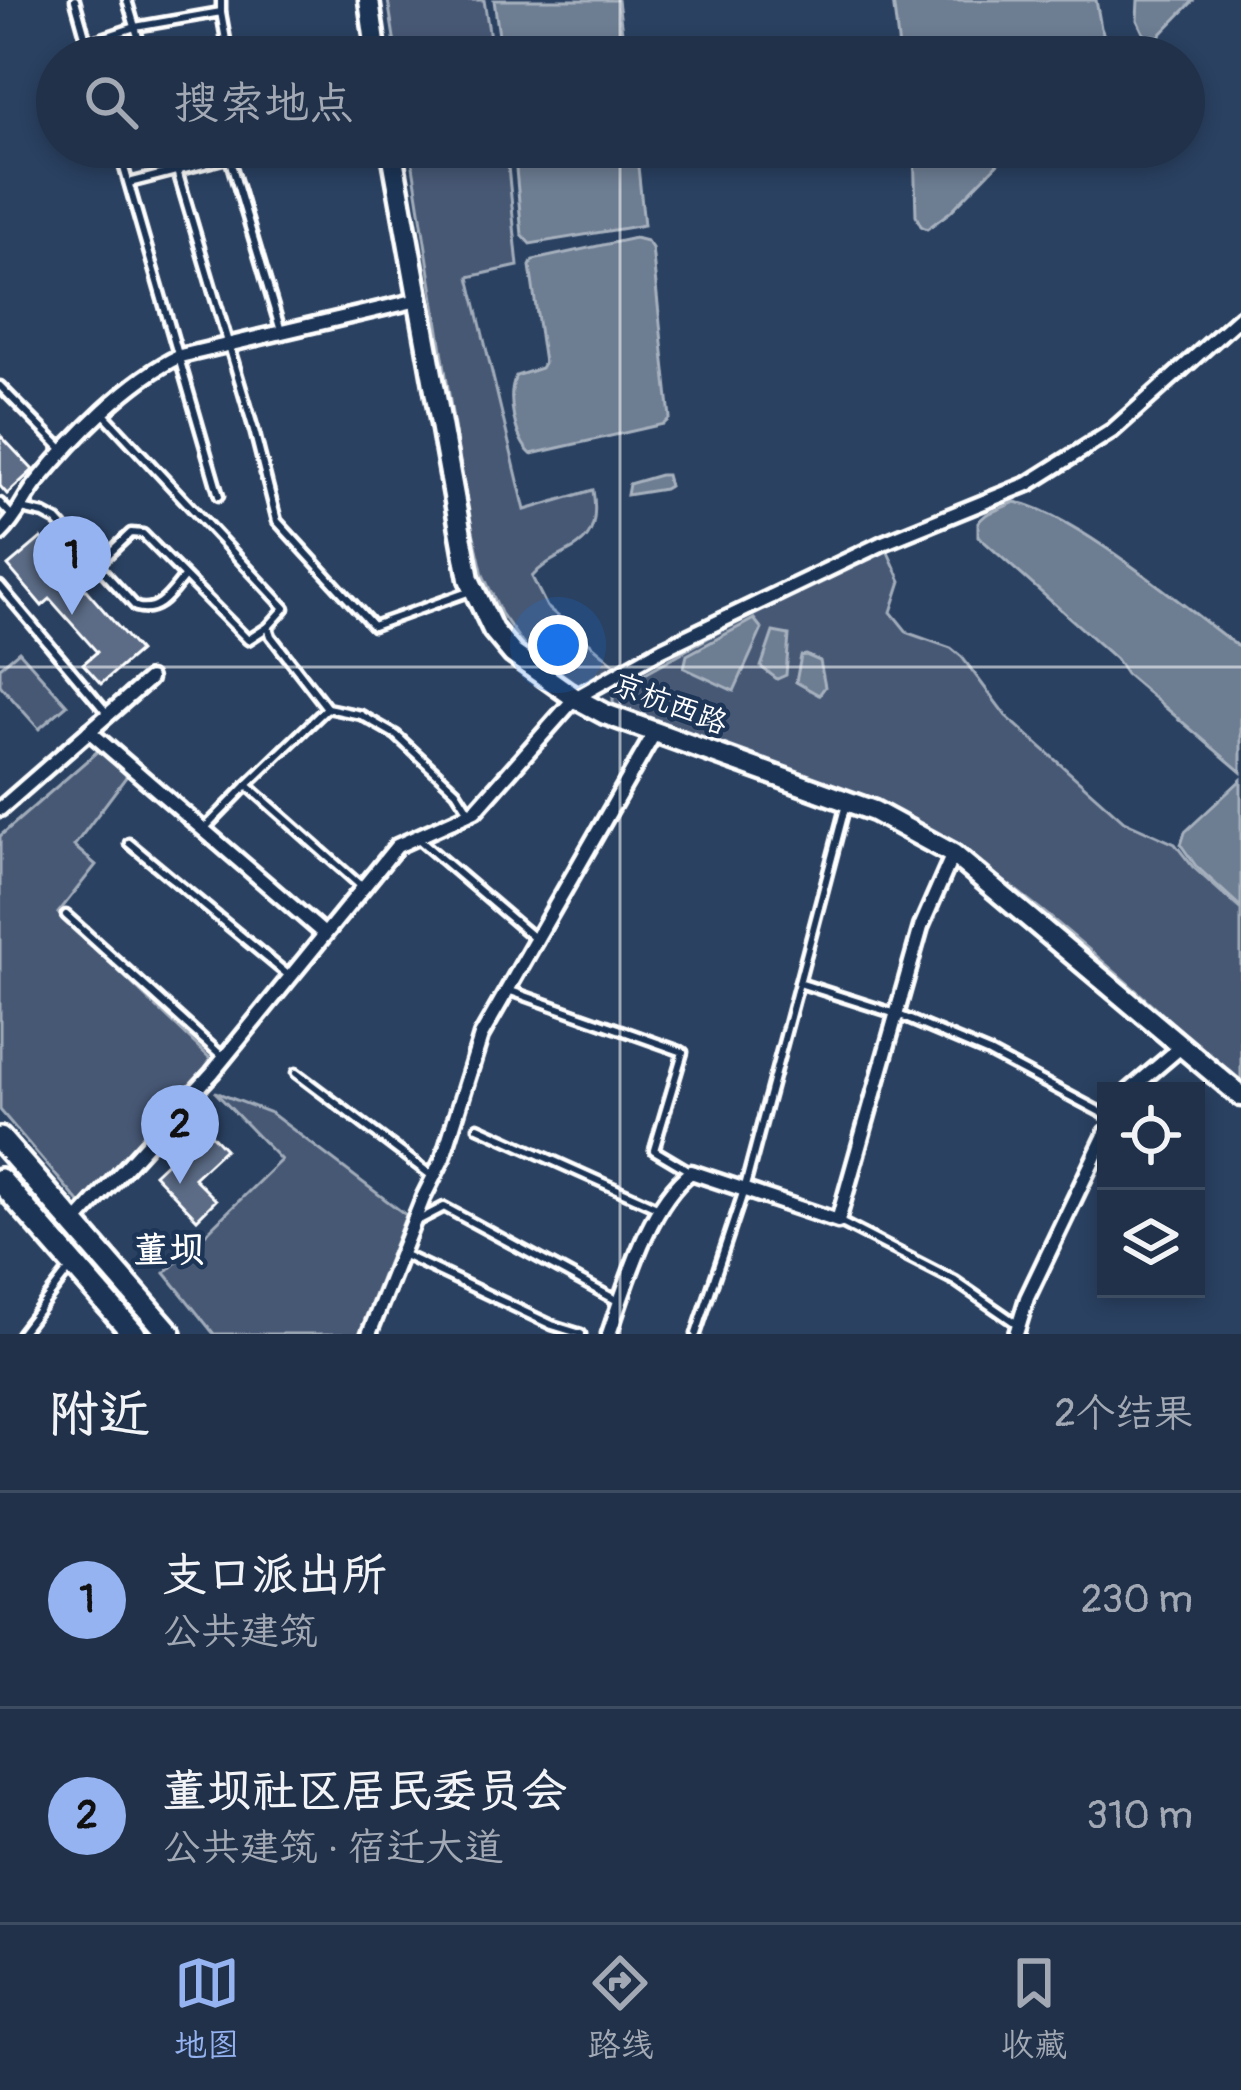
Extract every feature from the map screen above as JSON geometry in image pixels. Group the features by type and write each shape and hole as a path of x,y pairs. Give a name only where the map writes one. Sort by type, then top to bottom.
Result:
{"main road":[{"path":"369,0 374,36"},
{"name":"京杭西路","path":"395,168 474,590 493,630 513,654 605,714 847,800 952,854 1241,1096"},
{"path":"0,1139 170,1334"},
{"path":"0,1180 134,1334"}],"street":[{"path":"0,534 19,514 35,483 158,367 180,356 418,300"},
{"path":"74,1224 224,1058 397,846 470,813 575,698 662,649 884,543 1028,484 1112,431 1241,316"},
{"path":"0,809 148,679"},
{"path":"89,731 323,933"},
{"path":"369,1334 443,1158 482,1036 655,732"},
{"path":"609,1334 659,1208 675,1184 691,1172 838,1221 921,928 952,854"},
{"path":"1140,1082 1182,1046"},
{"path":"1018,1330 1027,1298 1097,1152"}],"lane":[{"path":"75,0 85,36"},
{"path":"128,0 138,36"},
{"path":"221,0 225,36"},
{"path":"108,36 221,12"},
{"path":"124,168 219,496"},
{"path":"129,183 180,168"},
{"path":"232,168 281,333"},
{"path":"176,169 277,521 374,626 474,590"},
{"path":"0,386 66,452"},
{"path":"98,564 136,532 248,640 284,612 283,604 104,413"},
{"path":"0,503 19,514 44,514 57,521 136,607 158,606 184,577"},
{"path":"0,586 108,715"},
{"path":"268,627 327,708 361,716 396,735 456,791 470,813"},
{"path":"204,830 327,708"},
{"path":"248,785 362,887"},
{"path":"696,1334 744,1190 847,800"},
{"path":"414,835 536,940"},
{"path":"130,843 289,976"},
{"path":"66,915 224,1058"},
{"path":"799,983 896,1014 989,1053 1097,1110"},
{"path":"508,990 683,1052 654,1150 691,1172"},
{"path":"296,1073 434,1177"},
{"path":"478,1127 659,1208"},
{"path":"412,1226 444,1207 621,1302"},
{"path":"838,1221 956,1281 1018,1330"},
{"path":"401,1254 581,1334"},
{"path":"20,1334 74,1264"}],"shaded area":[{"path":"388,0 484,0 490,36 394,36"},
{"path":"494,0 618,0 622,36 499,36"},
{"path":"893,0 1096,0 1104,36 897,36"},
{"path":"1138,0 1194,0 1159,36 1145,36 1137,20"},
{"path":"413,168 508,168 518,266 469,277 525,510 593,490 595,512 586,538 532,577 547,607 616,665 578,685 525,647 483,575 465,496"},
{"path":"516,168 638,168 644,225 530,244 522,235"},
{"path":"915,168 993,168 927,229 916,216"},
{"path":"635,238 652,248 670,418 664,424 531,454 512,406 516,376 544,363 530,266 533,260"},
{"path":"666,475 669,486 627,495 629,484"},
{"path":"1015,502 1039,509 1098,542 1241,649 1241,772 1126,674 1116,659 978,536 978,522"},
{"path":"887,550 901,581 891,612 908,633 951,648 962,657 1006,716 1124,821 1175,844 1241,910 1241,1083 1034,904 945,840 900,813 623,714 613,704 613,694 622,686 733,624"},
{"path":"754,619 762,629 734,691 684,668 687,655"},
{"path":"773,632 789,635 786,675 777,679 761,667"},
{"path":"19,651 67,705 39,729 0,685 0,667"},
{"path":"801,656 820,661 825,687 819,695 796,682"},
{"path":"100,749 129,773 74,846 96,865 58,913 215,1063 83,1207 0,1110 0,836"},
{"path":"1241,780 1241,907 1196,866 1181,845 1185,832"},
{"path":"215,1092 271,1113 406,1215 359,1334 214,1334 165,1273 281,1160"}],"building":[{"path":"0,435 33,470 7,494 0,486"},
{"path":"41,538 139,651 101,684 83,664 97,652 50,599 42,606 8,566"},
{"path":"204,1127 225,1149 194,1178 216,1200 197,1219 154,1174"}],"place":[{"name":"支口派出所","path":"72,615"},
{"name":"董坝社区居民委员会","path":"180,1184"}],"district":[{"name":"董坝","path":"169,1250"}]}
